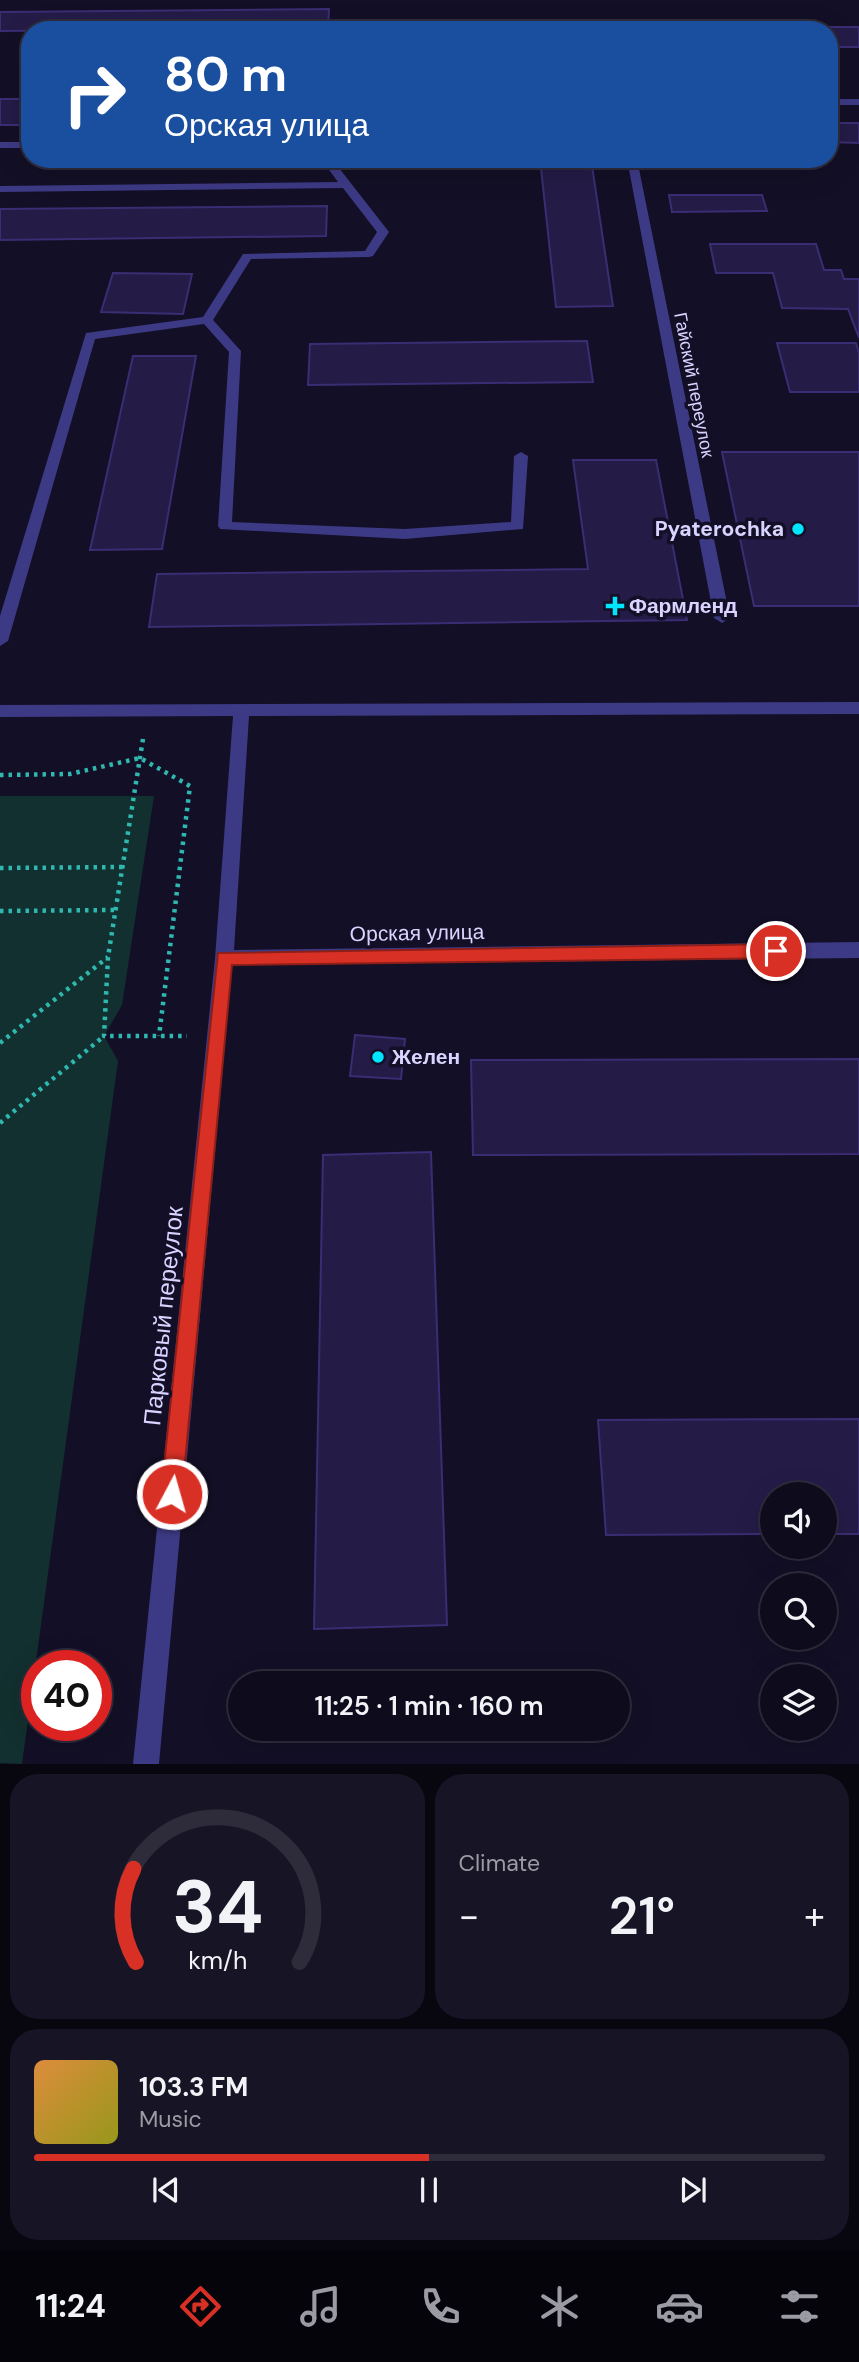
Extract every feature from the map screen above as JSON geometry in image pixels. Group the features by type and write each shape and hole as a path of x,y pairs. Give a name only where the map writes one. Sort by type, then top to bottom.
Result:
{"street":[{"path":"838,102 859,102"},
{"path":"0,145 21,145"},
{"path":"0,641 90,336 206,320 247,256 369,254 383,232 333,168"},
{"name":"Гайский переулок","path":"634,168 722,618"},
{"path":"0,189 347,185"},
{"path":"206,320 235,351 225,526 405,534 518,526 521,456"},
{"path":"0,711 859,708"},
{"path":"224,958 241,710"},
{"name":"Орская улица","path":"224,958 859,950"},
{"name":"Парковый переулок","path":"146,1763 224,958"}],"path":[{"path":"104,1036 108,957 148,711"},
{"path":"0,775 70,774 141,758 190,786 159,1036"},
{"path":"0,868 123,867"},
{"path":"0,911 116,910"},
{"path":"0,1043 108,957"},
{"path":"0,1123 104,1036 216,1036"}],"green space":[{"path":"0,796 154,796 122,1005 104,1036 118,1061 38,1650 21,1650 21,1741 25,1741 22,1764 0,1763"}],"building":[{"path":"329,9 328,21 21,21 21,31 0,31 0,12"},
{"path":"838,27 859,27 859,47 838,47"},
{"path":"0,99 21,99 21,125 0,125"},
{"path":"838,123 859,123 859,143 838,142"},
{"path":"541,168 592,168 613,306 556,307"},
{"path":"669,195 762,195 767,211 672,212"},
{"path":"327,206 326,236 0,240 0,209"},
{"path":"710,244 816,244 824,270 841,270 844,279 859,279 859,338 848,309 782,308 773,273 716,273"},
{"path":"113,273 192,274 183,314 101,312"},
{"path":"587,341 593,382 308,385 310,344"},
{"path":"777,343 856,343 859,353 859,392 790,392"},
{"path":"133,356 196,356 162,549 90,550"},
{"name":"Pyaterochka","path":"722,452 859,452 859,606 754,606"},
{"path":"573,460 656,460 687,620 149,627 157,574 588,569"},
{"name":"Желен","path":"355,1035 405,1039 401,1079 350,1076"},
{"path":"859,1059 859,1154 473,1155 471,1060"},
{"path":"431,1152 447,1625 314,1629 323,1155"},
{"path":"859,1419 859,1534 837,1534 837,1482 760,1482 760,1534 606,1535 598,1420"}],"place":[{"name":"Pyaterochka","path":"798,529"},
{"name":"Фармленд","path":"615,606"},
{"name":"Желен","path":"378,1057"}],"route":[{"path":"172,1494 224,958 776,951"}]}
